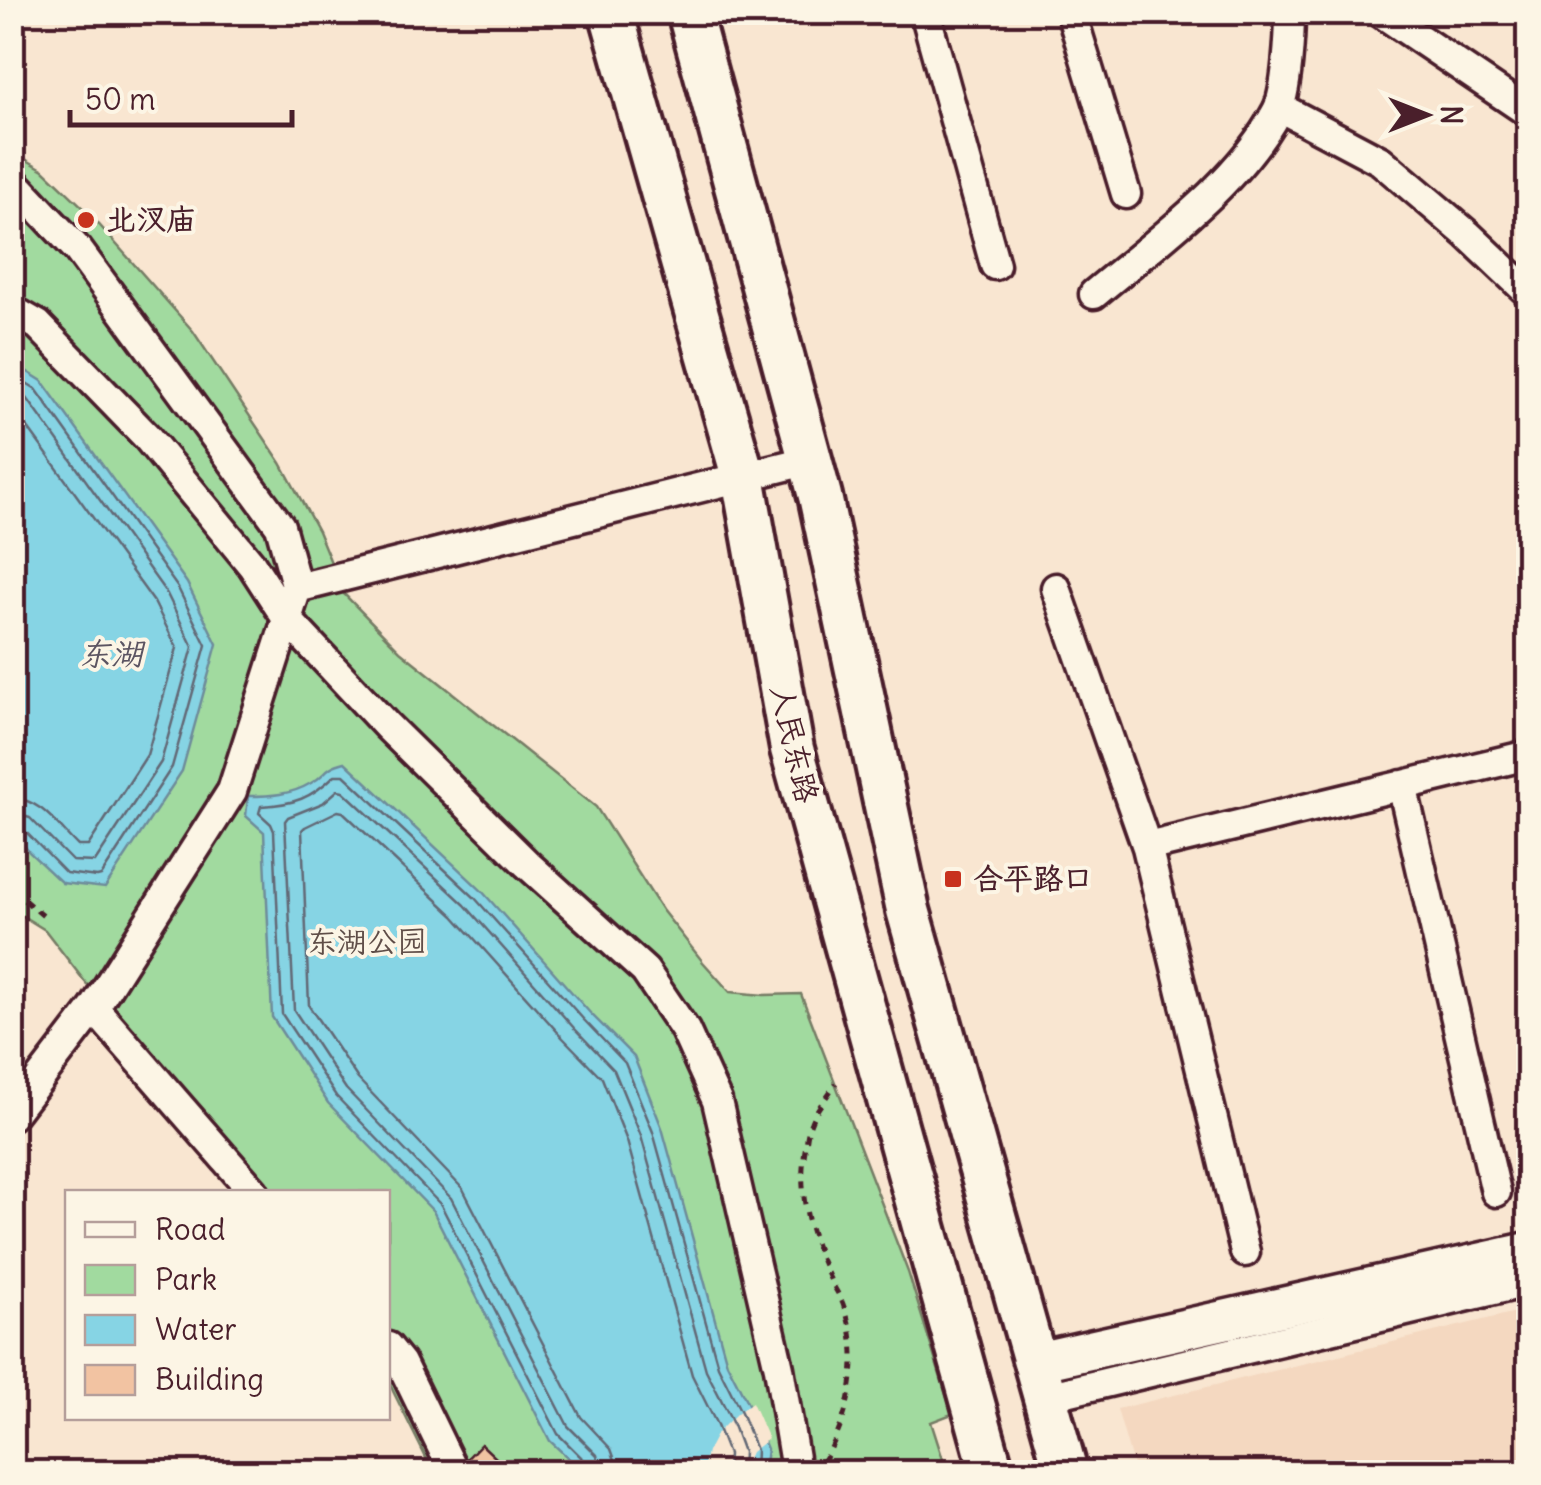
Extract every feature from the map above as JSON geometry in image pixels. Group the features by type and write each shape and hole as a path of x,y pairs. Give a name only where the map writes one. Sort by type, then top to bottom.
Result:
{"main road":[{"name":"人民东路","path":"611,12 743,476 792,749 992,1472"},
{"path":"689,12 820,496 908,910 1066,1472"}],"street":[{"path":"926,12 995,265"},
{"path":"1071,12 1126,194"},
{"path":"1094,294 1181,222 1243,162 1279,108 1290,12"},
{"path":"1380,12 1528,112"},
{"path":"1279,108 1381,162 1528,292"},
{"path":"12,180 78,250 280,526 297,588 232,791 94,1008 12,1115"},
{"path":"12,310 38,325 146,436 252,565 287,619 387,726 527,864 645,971 685,1030 717,1100 778,1368 795,1472"},
{"path":"297,588 810,460"},
{"path":"1056,588 1148,847 1244,1252"},
{"path":"1148,847 1528,755"},
{"path":"1402,785 1496,1192"},
{"path":"94,1008 252,1190"},
{"path":"1041,1380 1528,1252"},
{"path":"1041,1380 1528,1282"},
{"path":"390,1349 401,1363 454,1472"}],"path":[{"path":"12,890 47,919"},
{"path":"817,1472 831,1449 846,1408 852,1374 851,1335 845,1308 810,1230 802,1194 802,1163 810,1123 836,1084"}],"shaded area":[{"path":"1528,1309 1528,1472 1135,1472 1117,1409"}],"green space":[{"name":"东湖公园","path":"13,152 44,170 87,211 193,331 281,463 318,531 344,594 400,651 596,807 662,910 730,992 801,994 908,1272 952,1414 931,1422 947,1472 433,1472 390,1385 390,1190 256,1190 186,1113 45,930 13,910"}],"water":[{"name":"东湖","path":"12,362 42,381 187,583 217,644 182,771 105,888 62,883 13,831"},
{"path":"345,762 481,890 634,1057 662,1128 727,1363 767,1449 764,1472 583,1472 550,1441 433,1211 328,1103 272,1017 264,832 246,816 248,796 296,790"}],"pier":[{"path":"752,1402 768,1439 751,1452 741,1472 702,1472 717,1433"}],"building":[{"path":"481,1444 511,1472 463,1472 458,1468"}],"place":[{"name":"北汊庙","path":"86,220"},
{"name":"合平路口","path":"953,879"}]}
